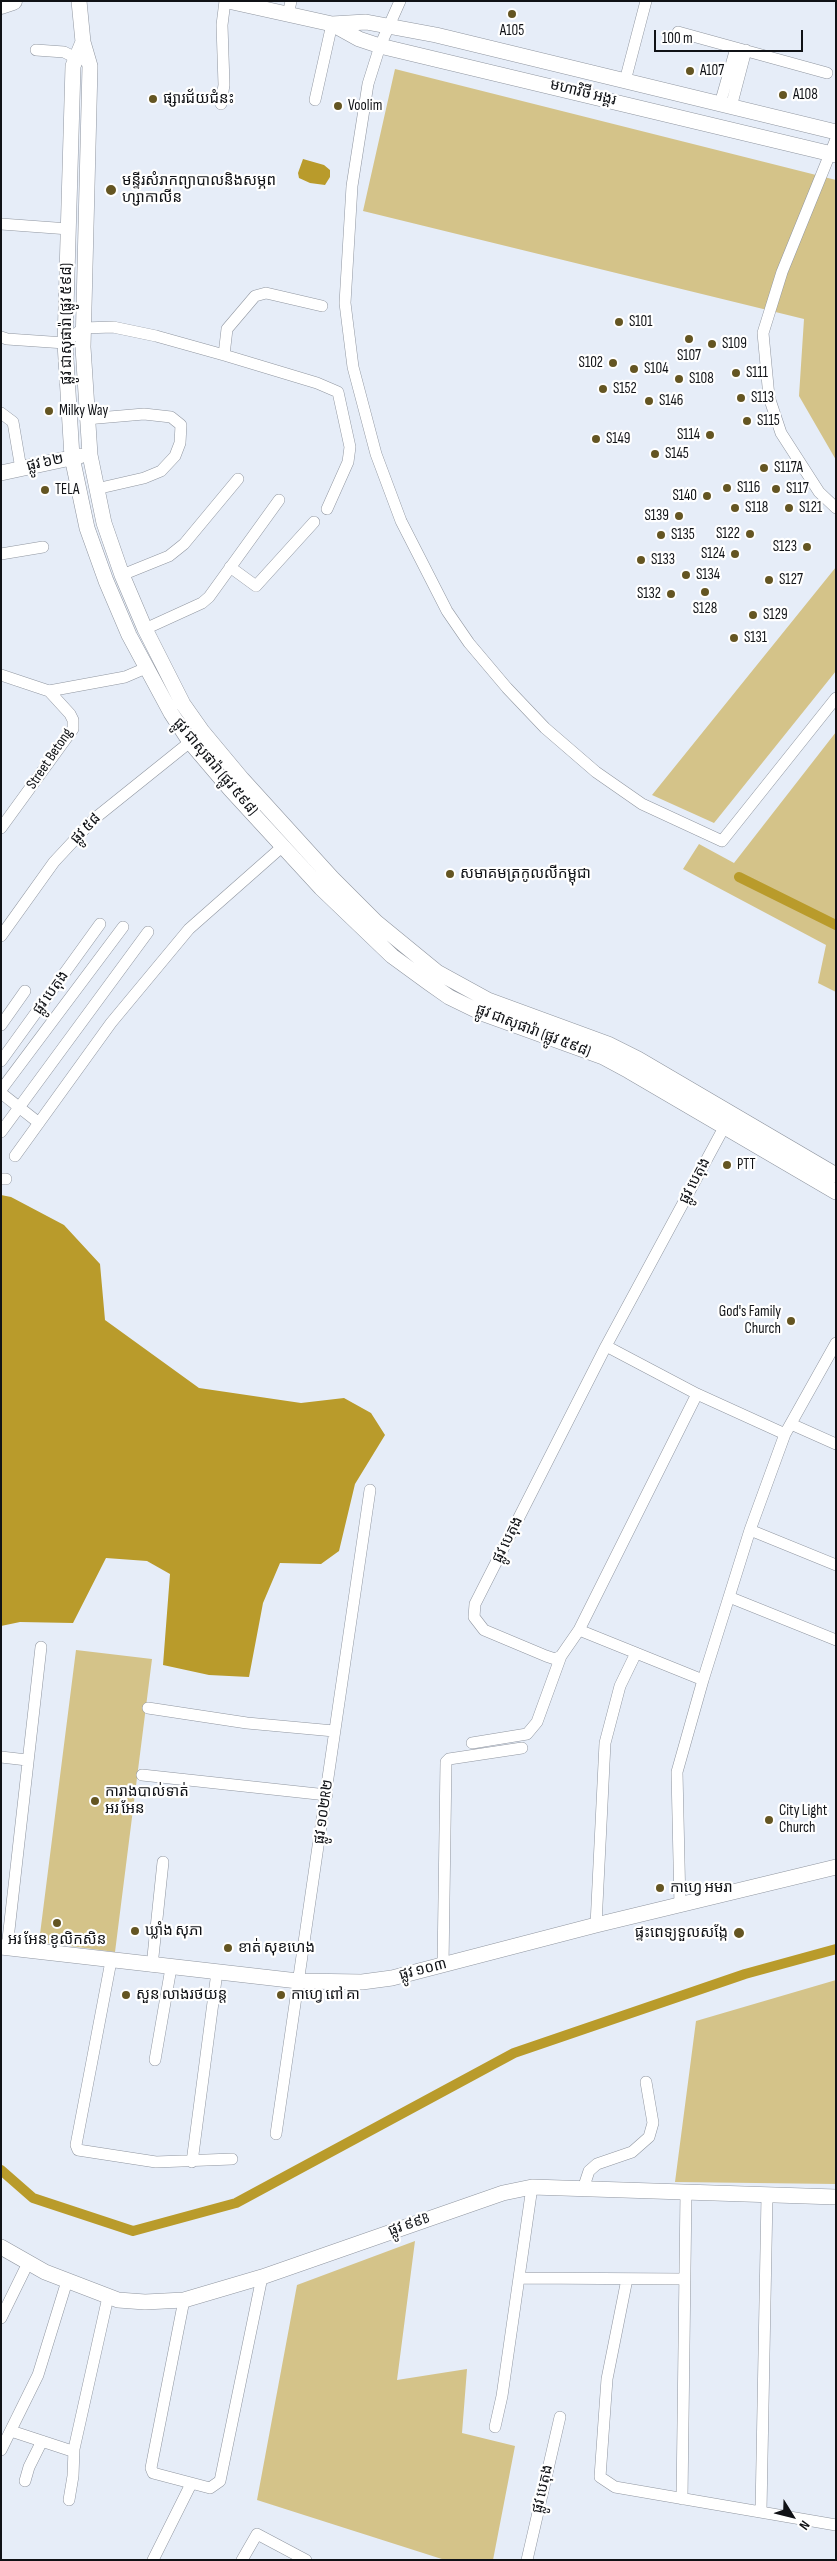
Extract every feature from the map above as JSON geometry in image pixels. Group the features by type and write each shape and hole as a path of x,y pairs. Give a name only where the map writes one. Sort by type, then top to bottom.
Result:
{"main road":[{"path":"1,5 13,1"},
{"name":"ផ្លូវ ជាសុផារ៉ា (ផ្លូវ ៥៩៨)","path":"80,1 83,42 90,66 83,328 86,419 90,454 104,523 122,575 145,629 175,689 202,732 242,780 332,878 400,942 457,985 524,1015 608,1044 638,1059 836,1192"},
{"name":"មហាវិថី អង្គរ","path":"226,1 290,8 332,24 359,39 380,46 832,154"},
{"name":"មហាវិថី អង្គរ","path":"332,24 366,22 388,25 836,132"},
{"name":"ផ្លូវ ជាសុផារ៉ា (ផ្លូវ ៥៩៨)","path":"83,42 73,66 65,343 72,457 87,528 106,581 146,668 190,742 321,888 367,934 392,956 449,997 484,1014 603,1057 836,1175"},
{"name":"ផ្លូវ ៦២","path":"1,473 90,454"},
{"name":"ផ្លូវ ១០៣","path":"4,1947 152,1966 298,1981 362,1982 392,1978 443,1966 596,1925 680,1906 836,1866"},
{"name":"ផ្លូវ ៩៩B","path":"1,2247 28,2263 67,2281 118,2300 145,2302 184,2300 262,2278 503,2192 532,2187 836,2197"}],"street":[{"path":"221,104 224,85 222,24 226,1"},
{"path":"400,1 388,25 368,84 352,186 345,303 353,367 376,454 401,521 438,595 469,643 545,728 596,772 642,804 722,841 836,698"},
{"path":"625,81 646,1"},
{"path":"315,100 332,24"},
{"path":"678,32 827,74"},
{"path":"725,105 741,49"},
{"path":"36,50 64,52 76,58"},
{"path":"836,139 832,154 782,272 763,333 769,397 781,433 818,492 836,508"},
{"path":"1,224 69,229"},
{"path":"224,355 227,329 255,296 266,293 322,306"},
{"path":"1,337 7,340 65,343 83,328 113,327 224,355 338,392 350,447 348,462 327,510"},
{"path":"1,413 13,422 21,469"},
{"path":"86,419 144,414 171,417 181,425 180,443 175,456 161,471 137,480 96,489"},
{"path":"122,575 170,556 184,544 238,479"},
{"path":"145,629 202,603 278,500"},
{"path":"230,567 256,586 314,522"},
{"path":"1,554 43,547"},
{"path":"1,676 49,691 125,677 146,668"},
{"name":"Street Betong","path":"1,828 73,729 70,714 49,691"},
{"name":"ផ្លូវ ៥៨","path":"1,936 54,862 94,819 190,742"},
{"path":"15,1156 112,1023 189,930 283,846"},
{"name":"ផ្លូវ បេតុង","path":"1,1061 100,924"},
{"path":"39,1123 1,1091 123,927"},
{"path":"1,1132 148,932"},
{"path":"81,951 95,963"},
{"path":"1,1025 25,992"},
{"name":"ផ្លូវ បេតុង","path":"561,1656 555,1659 546,1656 484,1630 474,1617 475,1604 606,1346 728,1120"},
{"path":"680,1906 677,1772 703,1680 750,1530 788,1429 836,1343"},
{"path":"606,1346 698,1394 788,1429 836,1444"},
{"path":"472,1743 527,1734 537,1722 561,1656 579,1630 698,1394"},
{"name":"ផ្លូវ ១០២R២","path":"276,2134 328,1794 334,1731 370,1490"},
{"path":"750,1530 836,1564"},
{"path":"729,1597 836,1640"},
{"path":"579,1630 703,1680"},
{"path":"4,1947 41,1647"},
{"path":"596,1925 605,1743 620,1686 636,1653"},
{"path":"148,1708 247,1723 334,1731"},
{"path":"443,1966 446,1762 449,1759 522,1748"},
{"path":"1,1757 27,1760"},
{"path":"142,1775 328,1794"},
{"path":"152,1966 163,1862"},
{"path":"111,1960 76,2145 78,2150 156,2162 232,2159"},
{"path":"155,2060 171,1968"},
{"path":"192,2162 217,1972"},
{"path":"584,2189 586,2179 597,2164 632,2152 649,2137 653,2123 646,2082"},
{"path":"495,2427 520,2278 532,2187"},
{"path":"682,2499 686,2192"},
{"path":"761,2511 767,2196"},
{"path":"1,2318 28,2263"},
{"path":"184,2300 151,2468 153,2473 210,2488 220,2481 262,2278"},
{"path":"520,2278 684,2279"},
{"path":"627,2279 607,2379 600,2477 615,2486 836,2525"},
{"path":"1,2450 38,2375 67,2281"},
{"path":"69,2500 74,2448 108,2297"},
{"name":"ផ្លូវ បេតុង","path":"527,2560 560,2417"},
{"path":"11,2431 69,2450 74,2448"},
{"path":"25,2482 29,2467 42,2441"},
{"path":"153,2560 191,2484"},
{"path":"242,2560 257,2534 306,2560"}],"shaded area":[{"path":"395,69 836,180 836,460 799,396 804,319 363,211"},
{"path":"303,159 324,165 330,170 330,177 325,185 310,183 299,178 298,173"},
{"path":"836,567 836,671 714,823 652,795"},
{"path":"836,732 836,992 818,983 826,945 683,869 699,844 734,863"},
{"path":"1,1195 11,1197 64,1225 100,1264 105,1320 199,1388 301,1403 344,1398 371,1413 385,1435 355,1484 339,1551 321,1564 280,1563 263,1603 249,1677 209,1675 163,1665 170,1574 147,1561 106,1558 73,1623 20,1622 1,1626"},
{"name":"ការាងបាល់ទាត់ អរ អែន","path":"76,1650 152,1659 115,1952 39,1942"},
{"path":"836,1980 836,2184 675,2182 696,2021"},
{"path":"415,2241 397,2380 467,2369 462,2433 515,2446 493,2560 445,2560 257,2500 297,2285"}],"waterway":[{"path":"739,877 836,925"},
{"path":"1,2170 33,2198 133,2231 236,2203 514,2053 745,1974 836,1949"}],"place":[{"name":"A105","path":"512,14"},
{"name":"A107","path":"690,71"},
{"name":"A108","path":"783,95"},
{"name":"ផ្សារជ័យជំនះ","path":"153,99"},
{"name":"Voolim","path":"338,106"},
{"name":"មន្ទីរសំរាកព្យាបាលនិងសម្ភព ហ្សាកាលីន","path":"111,190"},
{"name":"S101","path":"619,322"},
{"name":"S107","path":"689,339"},
{"name":"S109","path":"712,344"},
{"name":"S102","path":"613,363"},
{"name":"S104","path":"634,369"},
{"name":"S111","path":"736,373"},
{"name":"S108","path":"679,379"},
{"name":"S152","path":"603,389"},
{"name":"S113","path":"741,398"},
{"name":"S146","path":"649,401"},
{"name":"Milky Way","path":"49,411"},
{"name":"S115","path":"747,421"},
{"name":"S114","path":"710,435"},
{"name":"S149","path":"596,439"},
{"name":"S145","path":"655,454"},
{"name":"S117A","path":"764,468"},
{"name":"S116","path":"727,488"},
{"name":"S117","path":"776,489"},
{"name":"TELA","path":"45,490"},
{"name":"S140","path":"707,496"},
{"name":"S118","path":"735,508"},
{"name":"S121","path":"789,508"},
{"name":"S139","path":"679,516"},
{"name":"S122","path":"750,534"},
{"name":"S135","path":"661,535"},
{"name":"S123","path":"807,547"},
{"name":"S124","path":"735,554"},
{"name":"S133","path":"641,560"},
{"name":"S134","path":"686,575"},
{"name":"S127","path":"769,580"},
{"name":"S128","path":"705,592"},
{"name":"S132","path":"671,594"},
{"name":"S129","path":"753,615"},
{"name":"S131","path":"734,638"},
{"name":"សមាគមត្រកូលលីកម្ពុជា","path":"450,874"},
{"name":"PTT","path":"727,1165"},
{"name":"God's Family Church","path":"791,1321"},
{"name":"ការាងបាល់ទាត់ អរ អែន","path":"95,1801"},
{"name":"City Light Church","path":"769,1820"},
{"name":"កាហ្វេ អមរា","path":"660,1888"},
{"name":"អរ អែន ខូលិកសិន","path":"57,1923"},
{"name":"ឃ្លាំង សុភា","path":"135,1931"},
{"name":"ផ្ទះពេទ្យទួលសង្កែ","path":"739,1933"},
{"name":"ខាត់ សុខហេង","path":"228,1948"},
{"name":"សួន លាងរថយន្ត","path":"126,1995"},
{"name":"កាហ្វេ ពៅ គា","path":"281,1995"}]}
